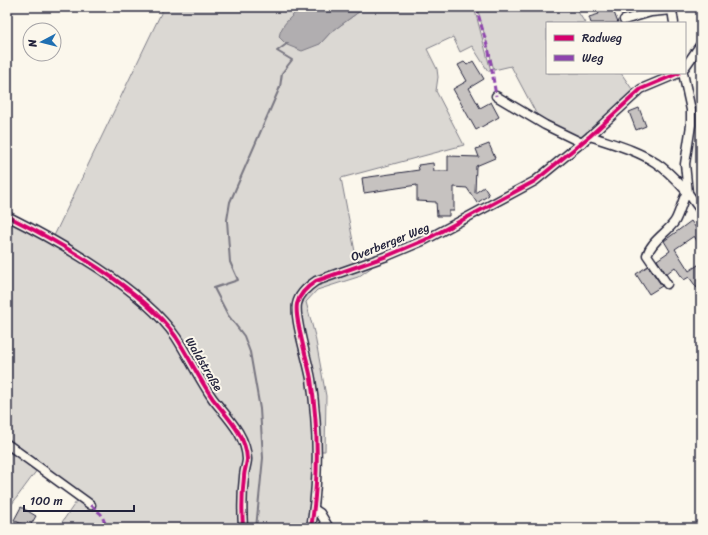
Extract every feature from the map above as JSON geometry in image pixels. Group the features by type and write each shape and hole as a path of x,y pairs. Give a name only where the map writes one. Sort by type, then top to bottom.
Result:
{"street":[{"path":"624,20 651,12 672,10 674,22"},
{"path":"686,66 701,44"},
{"name":"Overberger Weg","path":"311,528 314,509 316,468 315,403 309,365 297,313 300,297 306,288 316,281 387,256 463,221 535,181 582,143 641,89 677,74"},
{"path":"668,284 647,255 657,240 675,221 682,201 688,192 685,164 691,125 691,110 683,74"},
{"path":"496,96 545,125 582,143"},
{"path":"590,136 635,152 656,163 688,192 701,211"},
{"name":"Waldstraße","path":"7,216 65,248 103,272 144,302 175,336 213,398 238,430 247,458 244,476 242,528"},
{"path":"7,444 91,505"},
{"path":"314,509 320,513 329,528"}],"shaded area":[{"path":"164,7 302,7 289,19 320,44 330,33 360,11 360,7 474,7 491,71 488,71 472,46 460,52 453,37 427,49 437,69 438,77 436,91 464,145 341,178 356,257 365,254 367,262 315,280 298,296 308,365 315,468 309,528 243,528 243,442 199,375 145,301 53,238"},
{"path":"302,7 360,7 360,11 330,33 320,44 302,51 287,45 279,37 285,24"},
{"path":"477,7 575,7 584,22 546,22 546,74 622,74 634,92 583,140 538,117 511,66 494,70"},
{"path":"7,220 63,249 143,304 174,337 237,430 246,459 241,528 58,528 78,499 7,441"},
{"path":"367,266 372,267 358,277 317,290 306,302 315,336 326,396 325,451 318,451 298,313 301,297 317,283"},
{"path":"7,448 37,470 9,508 7,506"}],"building":[{"path":"596,7 612,7 618,22 591,22 589,17 599,14"},
{"path":"473,61 484,79 469,88 480,108 491,102 499,117 476,130 453,89 467,81 458,65 464,62 467,65"},
{"path":"639,108 646,126 636,130 629,112"},
{"path":"489,144 495,158 476,166 475,193 484,187 489,195 477,203 467,188 454,187 454,211 449,211 449,216 437,216 436,202 417,201 417,185 364,193 362,178 419,170 418,165 433,163 434,171 448,171 448,156 479,157 476,149"},
{"path":"691,221 701,235 701,247 694,236 675,249 689,271 701,263 701,285 697,288 689,277 684,280 675,267 666,274 657,260 670,251 664,241"},
{"path":"648,266 662,286 649,294 636,274"},
{"path":"21,507 36,516 29,528 14,520"}],"waterway":[{"path":"256,528 263,458 260,409 250,352 244,336 228,315 214,288 238,280 230,262 227,220 230,202 280,87 282,73 292,60 277,51 288,43"}],"marked path":[{"path":"476,7 489,52 496,96"},
{"path":"91,505 101,514 107,528"}],"cycle path":[{"path":"311,528 314,510 317,454 311,379 297,311 298,300 302,294 316,281 387,256 425,240 535,181 590,136 641,89 677,74"},
{"path":"7,216 75,253 122,284 161,319 176,337 213,399 235,427 246,450 247,459 244,475 242,509 243,528"}]}
